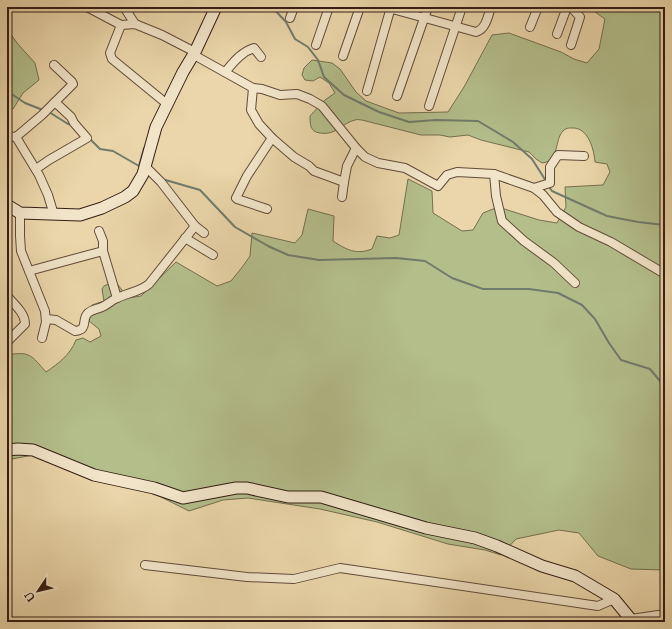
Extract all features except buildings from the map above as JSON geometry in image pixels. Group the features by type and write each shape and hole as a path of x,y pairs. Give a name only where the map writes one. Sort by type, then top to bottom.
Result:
{"street":[{"path":"87,7 122,25 135,24 162,35 253,88 262,88 280,96 297,94 310,98 322,106 356,148 365,158 371,161 405,168 438,186 447,175 457,172 494,174 534,188 543,195 557,212 579,227 611,242 665,274"},
{"path":"124,7 135,24"},
{"path":"7,205 20,213 80,215 102,208 125,197 133,191 144,169 165,102 183,72 216,7"},
{"path":"290,18 294,7"},
{"path":"316,45 328,7"},
{"path":"343,56 360,7"},
{"path":"397,96 428,7"},
{"path":"429,106 454,27 462,7"},
{"path":"366,91 389,8 454,27 478,32 484,26 491,7"},
{"path":"530,27 538,7"},
{"path":"557,34 567,7"},
{"path":"571,7 580,17 571,46"},
{"path":"122,25 110,53 112,59 165,102"},
{"path":"225,72 241,55 250,49 254,48 262,57"},
{"path":"7,136 16,137 42,116 73,83 54,65"},
{"path":"253,88 251,110 259,124 272,138 294,157 309,166 314,171 344,182"},
{"path":"36,169 86,139 86,136 74,123 71,117 54,104"},
{"path":"16,137 36,169 48,195 54,214"},
{"path":"267,209 236,198 272,138"},
{"path":"342,197 347,166 356,148"},
{"path":"534,188 547,184 550,166 558,155 584,156"},
{"path":"144,169 158,179 194,226 204,233"},
{"path":"494,174 496,196 502,221 524,241 554,263 575,284"},
{"path":"20,213 21,251 45,311 46,320 42,338"},
{"path":"46,320 56,320 70,329 77,331 83,327 87,314 117,298 144,288 149,284 194,226"},
{"path":"99,231 103,241 103,251 117,298"},
{"path":"185,238 213,255"},
{"path":"29,271 103,251"},
{"path":"7,296 25,319 25,324 7,342"},
{"path":"7,450 33,450 94,476 154,488 183,498 236,488 247,488 288,497 321,498 426,528 475,538 542,566 575,576 614,599 632,621 665,614"},
{"path":"145,565 247,577 294,579 340,568 598,606 614,599"}],"green space":[{"path":"588,7 665,7 665,570 631,569 598,556 579,533 559,530 516,539 501,555 485,550 448,544 377,522 320,509 248,498 223,500 189,511 147,490 91,480 55,463 33,455 7,460 7,355 25,354 30,356 46,372 60,362 74,345 76,340 83,338 90,342 101,336 99,329 89,321 89,314 92,305 104,301 102,289 104,286 115,281 128,298 141,296 176,262 217,286 231,281 250,256 252,233 295,243 302,235 308,209 334,216 333,241 352,251 361,252 372,249 377,236 390,238 399,235 408,179 432,191 433,213 462,231 473,230 483,213 498,207 539,220 557,223 566,207 565,187 603,185 610,172 607,164 595,162 592,145 582,131 572,128 567,128 564,130 560,135 552,158 542,163 529,152 481,140 468,135 450,137 440,135 421,135 362,120 350,122 330,133 320,133 312,129 310,116 325,100 335,93 329,83 320,77 313,81 305,80 302,75 304,68 312,60 332,63 340,69 356,92 366,101 399,113 448,112 464,87 492,35 509,33 587,63 599,49 605,19"},
{"path":"7,29 35,63 39,80 23,93 13,109 7,109"}],"waterway":[{"path":"272,7 286,22 295,39 308,47 318,60 324,77 344,95 379,112 409,122 436,120 478,121 513,142 532,159 546,181"},
{"path":"7,91 25,103 43,110"},
{"path":"49,112 68,124 73,125"},
{"path":"89,140 90,139 100,149 113,151 139,166"},
{"path":"141,168 139,166 144,148"},
{"path":"162,179 200,190 235,227 268,246 288,255 319,260 396,258 425,261 452,278 483,289 529,289 558,293 582,305 595,319 621,360 650,369 665,387"},
{"path":"549,187 552,191 607,216 665,225"}]}
